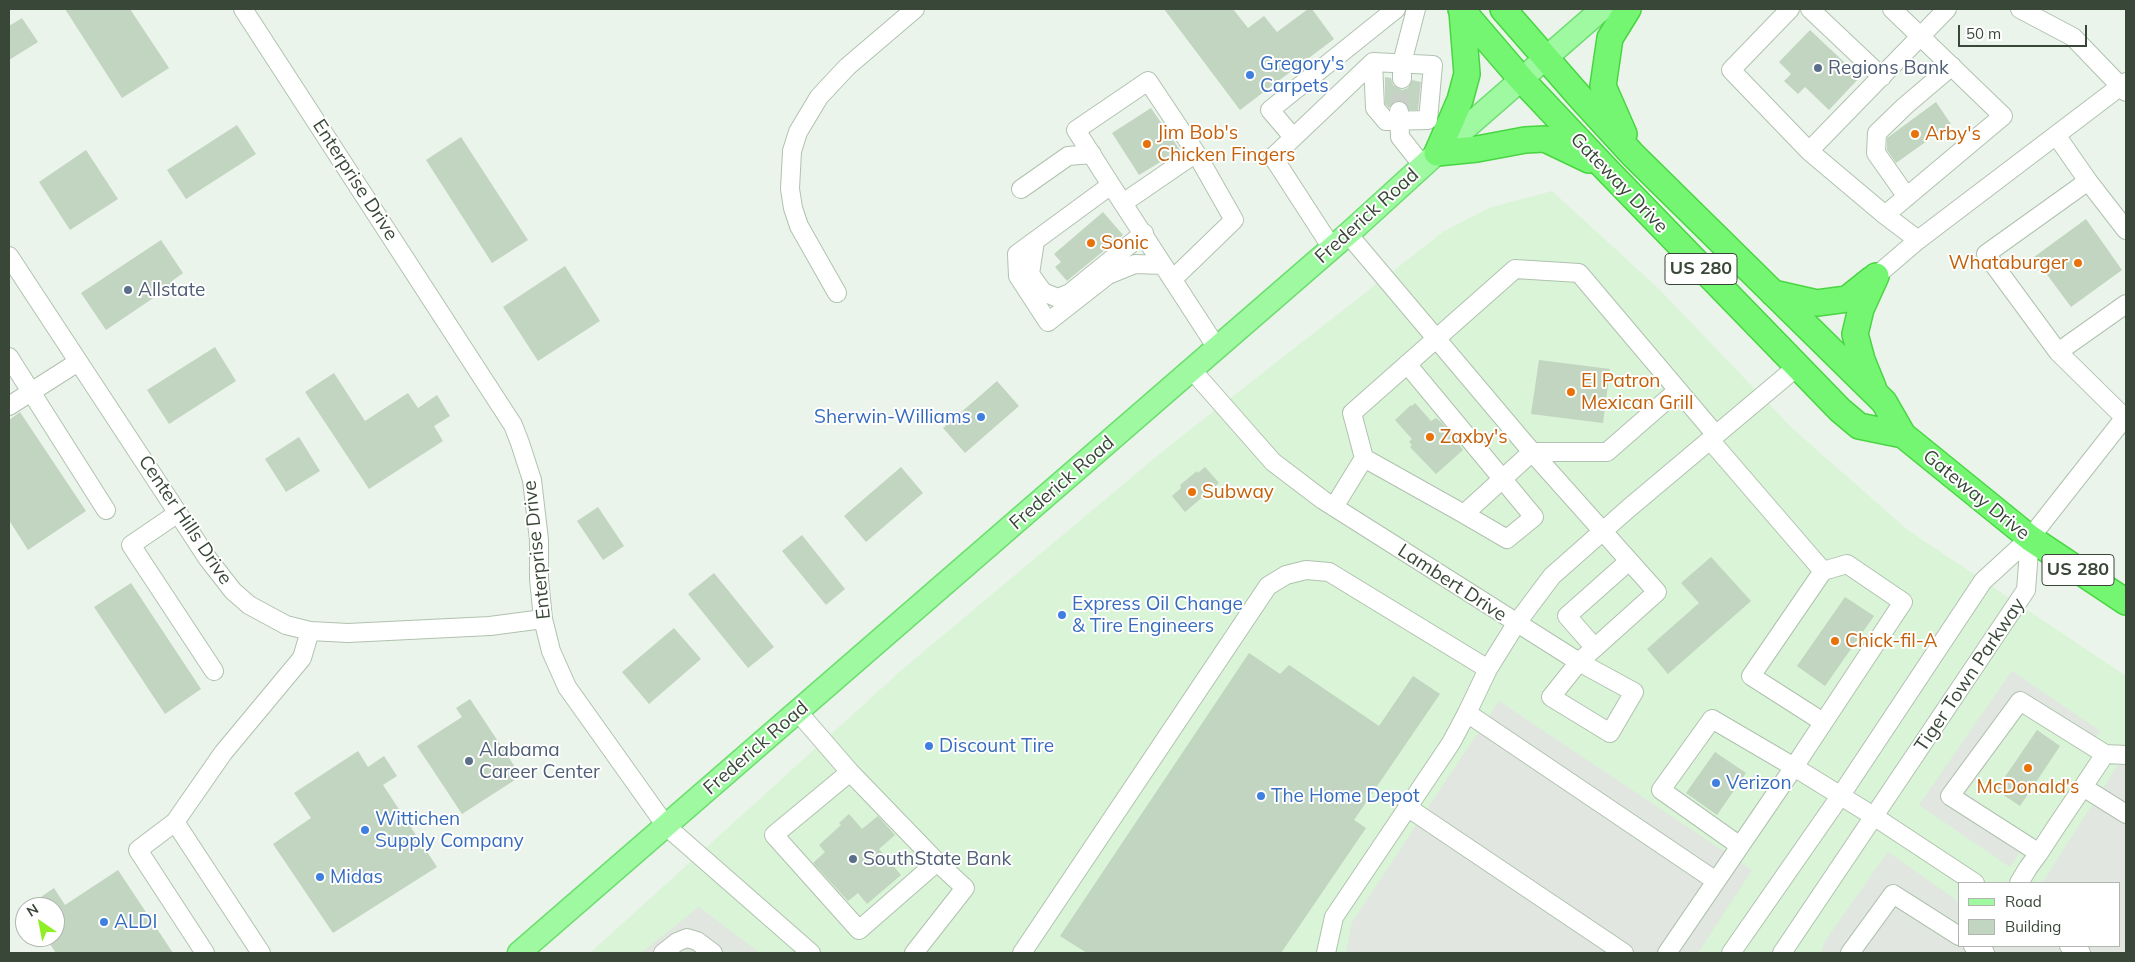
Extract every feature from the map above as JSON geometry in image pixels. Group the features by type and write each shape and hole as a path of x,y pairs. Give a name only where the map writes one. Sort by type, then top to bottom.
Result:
{"highway":[{"name":"Gateway Drive","path":"1503,9 1633,155 1884,402 1903,435 2030,538 2126,602"},
{"path":"1628,9 1610,38 1603,86 1633,155"},
{"name":"Gateway Drive","path":"1461,10 1522,80 1607,170 1840,410 1860,426 1903,435"},
{"path":"1430,160 1460,100 1467,74 1461,10"},
{"path":"1430,160 1526,140 1545,139 1570,149 1607,170"},
{"path":"1773,293 1817,303 1847,299 1876,276"},
{"path":"1876,276 1861,310 1855,334 1862,360 1876,394"}],"main road":[{"name":"Frederick Road","path":"520,953 1340,241 1602,9"}],"street":[{"name":"Enterprise Drive","path":"243,9 513,425 532,480 539,540 539,579 543,619 551,651 567,687 666,826 811,953"},
{"path":"837,293 799,226 793,208 790,189 792,152 798,132 819,97 847,67 915,9"},
{"path":"1293,137 1270,110 1396,9"},
{"path":"1402,71 1416,9"},
{"path":"1790,9 1731,70 1809,152 1918,240"},
{"path":"1810,9 1882,77"},
{"path":"1885,215 2003,116 1892,9"},
{"path":"1809,152 1947,9"},
{"path":"1876,276 1918,240 2056,135 2125,87 2072,37 2020,9"},
{"path":"1326,953 1334,917 1451,743 1468,713 1488,669 1516,624 1579,662 1634,692 1610,733 1551,697 1579,662 1657,592 1532,452 1436,339 1340,241 1273,157 1373,62"},
{"path":"1373,62 1402,71 1433,65 1428,120 1399,116 1386,121 1375,108 1373,62"},
{"path":"1907,197 1876,154 1876,133 1904,106 1952,66"},
{"path":"1173,279 1234,220 1196,153 1148,81 1078,133 1217,348"},
{"path":"1399,116 1400,137 1430,160"},
{"path":"2056,135 2088,181 2126,230"},
{"path":"1123,202 1196,153"},
{"path":"1022,190 1068,156 1092,154"},
{"path":"1731,953 1841,795 1983,581 2030,538 2125,416 2058,352 1986,254 2088,181"},
{"path":"1111,185 1017,254 1018,276 1048,322 1108,275 1135,264 1163,264"},
{"path":"1035,241 1030,274 1043,292 1058,298 1070,293 1144,233"},
{"name":"Center Hills Drive","path":"9,256 208,559 233,591 249,605 286,625 310,632 348,633 490,626 543,619"},
{"path":"1407,364 1534,517 1507,539 1364,458 1352,413 1407,364 1515,269 1579,273 1678,390 1713,437 1823,571"},
{"path":"2058,352 2126,304"},
{"path":"9,357 106,510"},
{"path":"9,406 78,362"},
{"name":"Lambert Drive","path":"1192,370 1273,462 1334,507 1516,624 1552,576 1798,366"},
{"path":"1464,514 1532,452 1607,452 1678,390"},
{"path":"1334,507 1364,458"},
{"path":"178,513 131,545 214,672"},
{"name":"Tiger Town Parkway","path":"1782,953 2026,590 2030,538"},
{"path":"1595,648 1567,616 1629,561"},
{"path":"1667,953 1794,767 1903,602 1847,564 1823,571 1752,676 1823,722"},
{"path":"1022,953 1268,586 1286,575 1306,570 1329,572 1488,669"},
{"path":"205,953 138,850 175,822 223,753 302,658 310,632"},
{"path":"2039,852 1950,796 2020,701 2105,754 2126,755"},
{"path":"798,712 850,772 937,862 965,888 914,953"},
{"path":"1468,713 1716,881"},
{"path":"1740,846 1661,790 1712,719 1841,795 1973,882"},
{"path":"2020,882 2105,754"},
{"path":"850,772 774,835 859,930 937,862"},
{"path":"2083,787 2126,814"},
{"path":"1407,807 1624,953"},
{"path":"175,822 261,953"},
{"path":"1850,953 1893,894 1958,935"},
{"path":"663,953 676,942 687,938 697,941 713,953"}],"shaded area":[{"path":"1552,191 1659,289 1793,429 1909,531 2126,676 2126,953 590,953 904,668 1168,447 1443,232 1489,208"},
{"path":"2012,671 2100,731 2085,753 2023,711 1966,793 2030,838 2010,867 1919,805"},
{"path":"1499,701 1752,870 1698,953 1346,953 1352,922"},
{"path":"2126,752 2126,953 1821,953 1825,941 1888,852 1958,901 1958,947 2120,947 2120,882 2043,882"},
{"path":"699,907 760,953 641,953"}],"building":[{"path":"65,9 130,9 169,68 122,98"},
{"name":"Gregory's Carpets","path":"1164,9 1233,9 1248,28 1264,16 1277,32 1308,9 1312,9 1334,39 1240,110"},
{"path":"22,18 38,42 9,60 9,26"},
{"name":"Regions Bank","path":"1810,30 1860,77 1829,110 1805,87 1798,94 1784,81 1791,74 1779,62"},
{"path":"1385,77 1391,78 1393,85 1402,90 1408,88 1412,80 1421,82 1418,110 1409,110 1404,102 1399,100 1393,102 1389,108 1385,104"},
{"name":"Arby's","path":"1936,102 1951,124 1896,163 1887,150 1887,138"},
{"name":"Jim Bob's Chicken Fingers","path":"1151,108 1180,150 1139,175 1112,133"},
{"path":"237,125 256,154 186,199 167,170"},
{"path":"461,137 528,240 492,263 426,160"},
{"path":"86,150 118,199 70,230 39,182"},
{"name":"Sonic","path":"1103,212 1123,235 1067,281 1055,267 1061,262 1054,254"},
{"name":"Whataburger","path":"2086,219 2122,270 2071,307 2034,257"},
{"path":"161,240 183,273 172,281 174,284 106,330 81,293"},
{"path":"565,266 600,321 538,361 503,307"},
{"path":"215,347 236,381 169,424 147,390"},
{"name":"El Patron Mexican Grill","path":"1539,360 1610,369 1603,423 1531,414"},
{"path":"334,373 365,421 408,393 418,408 437,395 450,416 434,426 443,441 369,489 305,392"},
{"name":"Sherwin-Williams","path":"997,381 1019,406 965,453 943,428"},
{"name":"Zaxby's","path":"1415,403 1431,421 1436,418 1442,423 1463,450 1436,474 1410,447 1412,445 1409,442 1412,439 1395,420"},
{"path":"20,412 86,511 28,550 9,520 9,420"},
{"path":"299,437 320,471 286,492 265,459"},
{"path":"901,467 923,493 866,542 844,516"},
{"name":"Subway","path":"1205,467 1219,483 1185,512 1172,496 1181,488 1180,485"},
{"path":"598,507 624,546 603,560 577,521"},
{"path":"802,535 845,589 826,605 782,551"},
{"path":"1711,557 1751,601 1668,674 1647,649 1699,603 1681,583"},
{"path":"714,573 774,647 748,668 688,594"},
{"path":"131,583 201,689 165,714 94,607"},
{"name":"Chick-fil-A","path":"1845,597 1874,616 1825,686 1797,666"},
{"path":"674,628 701,659 649,704 622,672"},
{"name":"The Home Depot","path":"1249,653 1280,674 1289,665 1379,726 1413,676 1440,694 1354,820 1366,828 1281,953 1087,953 1060,936"},
{"name":"Alabama Career Center","path":"470,699 521,776 462,814 417,746 462,717 456,708"},
{"name":"McDonald's","path":"2037,730 2060,746 2020,806 1996,790"},
{"name":"Wittichen Supply Company","path":"358,751 368,767 384,756 397,776 383,785 437,867 333,933 273,844 311,818 294,793"},
{"name":"Verizon","path":"1715,752 1746,773 1717,815 1686,793"},
{"name":"SouthState Bank","path":"849,814 862,829 878,816 895,835 879,849 901,875 867,904 858,893 848,901 813,863 825,852 819,845 841,825 839,823"},
{"name":"ALDI","path":"118,870 173,953 56,953 52,947 65,947 65,905"},
{"name":"ALDI","path":"54,888 60,897 41,897"}],"tunnel":[{"path":"1399,110 1402,79"}],"place":[{"name":"Regions Bank","path":"1818,68"},
{"name":"Gregory's Carpets","path":"1250,75"},
{"name":"Arby's","path":"1915,134"},
{"name":"Jim Bob's Chicken Fingers","path":"1147,144"},
{"name":"Sonic","path":"1091,243"},
{"name":"Whataburger","path":"2078,263"},
{"name":"Allstate","path":"128,290"},
{"name":"El Patron Mexican Grill","path":"1571,392"},
{"name":"Sherwin-Williams","path":"981,417"},
{"name":"Zaxby's","path":"1430,437"},
{"name":"Subway","path":"1192,492"},
{"name":"Express Oil Change & Tire Engineers","path":"1062,615"},
{"name":"Chick-fil-A","path":"1835,641"},
{"name":"Discount Tire","path":"929,746"},
{"name":"Alabama Career Center","path":"469,761"},
{"name":"McDonald's","path":"2028,768"},
{"name":"Verizon","path":"1716,783"},
{"name":"The Home Depot","path":"1261,796"},
{"name":"Wittichen Supply Company","path":"365,830"},
{"name":"SouthState Bank","path":"853,859"},
{"name":"Midas","path":"320,877"},
{"name":"ALDI","path":"104,922"}]}
